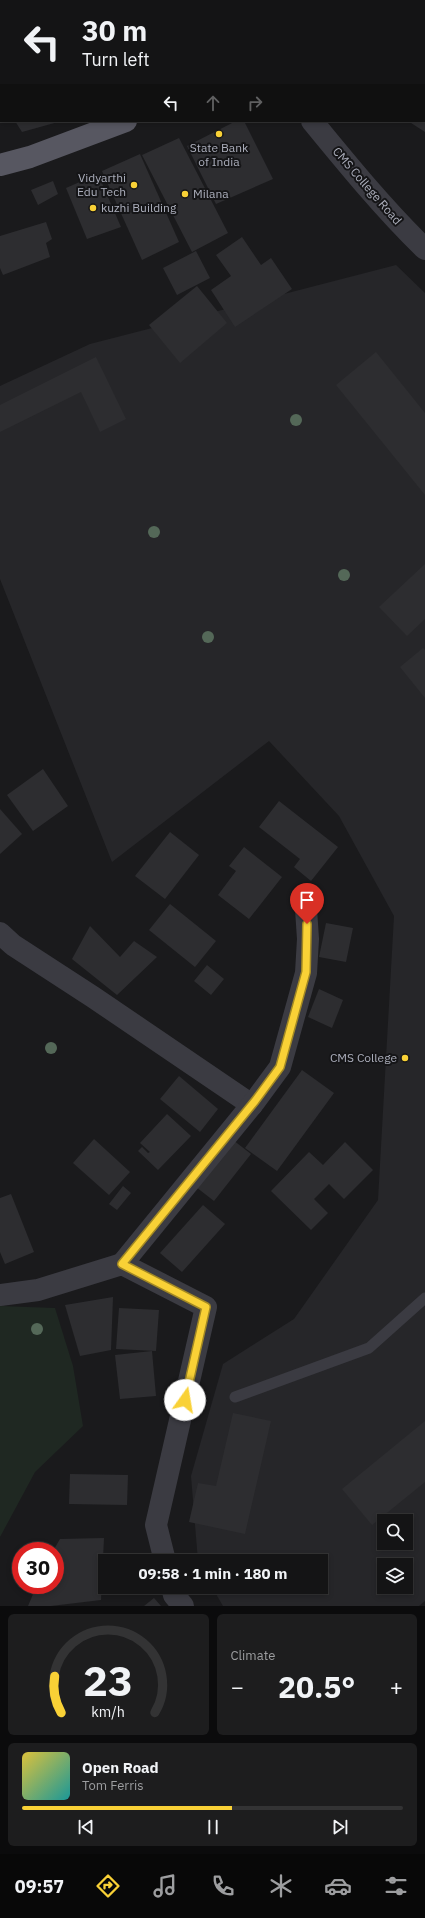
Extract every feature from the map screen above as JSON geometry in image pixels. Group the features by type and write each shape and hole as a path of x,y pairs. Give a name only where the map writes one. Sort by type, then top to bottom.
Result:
{"main road":[{"path":"0,165 30,157 123,122"}],"street":[{"name":"CMS College Road","path":"313,122 358,178 425,249"},
{"path":"0,1295 38,1290 122,1264 252,1105 280,1067 306,972 308,938 306,909"},
{"path":"0,933 13,945 93,996 252,1105"},
{"path":"122,1264 206,1307 156,1525 163,1554"},
{"path":"174,1594 183,1606"}],"lane":[{"path":"235,1397 369,1348 425,1298"}],"shaded area":[{"name":"CMS College","path":"396,265 425,293 425,1601 419,1606 223,1606 216,1594 328,1594 328,1554 197,1554 191,1476 223,1364 294,1319 378,1200 394,916 339,816 269,741 112,862 0,579 0,386 90,344"},
{"path":"0,1306 55,1308 73,1366 83,1426 35,1472 0,1537"}],"building":[{"path":"16,122 58,122 22,132"},
{"path":"234,122 244,122 273,179 216,204 187,146"},
{"path":"410,122 425,122 425,132"},
{"name":"Milana","path":"179,138 228,233 192,252 142,155"},
{"path":"140,154 179,242 142,260 102,171"},
{"name":"kuzhi Building","path":"98,174 121,227 87,239 66,188"},
{"path":"53,181 58,194 38,205 31,190"},
{"path":"46,222 52,239 46,243 50,257 3,275 0,268 0,236"},
{"path":"242,237 261,265 271,258 292,289 235,327 211,290 231,276 216,255"},
{"path":"196,251 210,278 177,295 163,268"},
{"path":"197,286 227,323 180,363 149,325"},
{"path":"376,352 425,413 425,495 336,385"},
{"path":"96,357 126,419 100,432 81,392 0,432 0,405"},
{"path":"425,564 425,619 407,636 379,607"},
{"path":"423,648 425,650 425,698 400,667"},
{"path":"43,769 68,806 33,831 7,795"},
{"path":"279,801 338,847 311,881 294,867 300,859 259,827"},
{"path":"0,809 22,834 0,854"},
{"path":"170,832 199,855 165,899 135,876"},
{"path":"244,847 282,877 249,919 218,895 236,871 229,866"},
{"path":"170,904 216,941 195,967 149,930"},
{"path":"326,923 353,928 346,962 319,957"},
{"path":"90,926 120,957 134,941 157,957 117,995 72,959"},
{"path":"207,965 224,979 211,995 194,981"},
{"path":"319,989 343,1000 332,1028 308,1017"},
{"path":"302,1070 334,1093 277,1171 245,1148"},
{"path":"179,1076 218,1109 200,1132 160,1099"},
{"path":"167,1114 191,1136 158,1170 138,1151 142,1147 148,1153 150,1152 140,1143"},
{"path":"94,1139 130,1172 109,1195 73,1163"},
{"path":"233,1140 251,1154 214,1201 196,1187"},
{"path":"345,1142 373,1170 344,1199 329,1184 314,1199 328,1213 311,1230 271,1191 309,1152 323,1165"},
{"path":"123,1186 131,1193 117,1210 109,1204"},
{"path":"11,1194 34,1252 5,1264 0,1252 0,1198"},
{"path":"203,1205 225,1224 182,1272 160,1253"},
{"path":"113,1297 111,1350 80,1356 65,1305"},
{"path":"119,1308 159,1310 156,1351 116,1349"},
{"path":"152,1351 156,1396 120,1399 115,1355"},
{"path":"233,1413 271,1421 245,1534 189,1522 198,1483 216,1486"},
{"path":"425,1421 425,1482 386,1514 377,1514 377,1521 372,1525 342,1489"},
{"path":"70,1474 128,1475 127,1505 69,1504"},
{"path":"104,1538 103,1554 98,1554 98,1594 101,1594 101,1600 51,1606 28,1606 33,1594 64,1594 64,1542 58,1542 60,1539"},
{"path":"154,1598 161,1606 144,1606"}],"place":[{"name":"State Bank of India","path":"219,134"},
{"name":"Vidyarthi Edu Tech","path":"134,185"},
{"name":"Milana","path":"185,194"},
{"name":"kuzhi Building","path":"93,208"},
{"name":"CMS College","path":"405,1058"}],"route":[{"path":"185,1400 206,1307 122,1264 255,1101 280,1067 306,972 308,938 307,924"}]}
